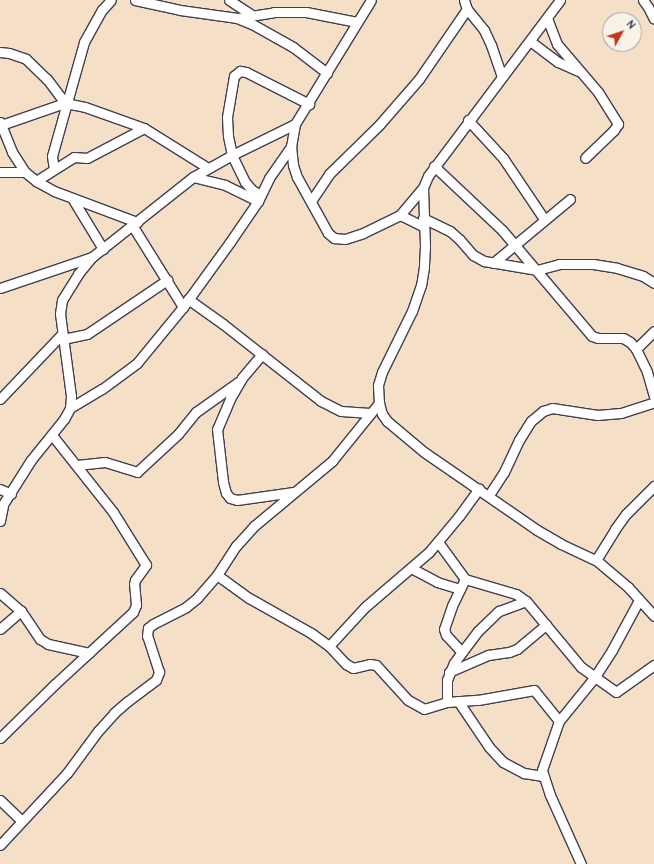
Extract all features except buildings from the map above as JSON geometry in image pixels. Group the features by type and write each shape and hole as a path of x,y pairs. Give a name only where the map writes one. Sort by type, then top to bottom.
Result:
{"street":[{"path":"54,169 52,156 84,42 102,10 111,0"},
{"path":"135,0 180,10 237,18 272,34 293,47 327,73"},
{"path":"168,0 180,10"},
{"path":"229,0 252,15"},
{"path":"371,0 309,104 295,124 291,146 293,165 297,177 312,201 328,233 334,238 339,239 370,230 400,215 423,188 434,166 560,0"},
{"path":"464,0 467,9 484,30 502,77"},
{"path":"642,0 648,7 654,19"},
{"path":"312,201 329,174 379,125 419,79 467,9"},
{"path":"237,18 274,12 306,12 357,22"},
{"path":"547,18 558,44 598,92 618,124 586,158"},
{"path":"530,41 558,62 580,72"},
{"path":"0,52 14,54 26,59 47,78 66,103"},
{"path":"260,198 245,182 232,155 228,136 227,117 234,76 237,73 246,72 309,104"},
{"path":"208,168 144,128 99,110 66,103 0,123 12,152 25,172 36,181 54,191 134,224 167,280 185,303 262,354 321,401 341,411 370,413"},
{"path":"468,120 503,158 544,218"},
{"path":"70,408 71,396 60,314 62,300 78,274 92,257 193,177 232,155 295,124"},
{"path":"36,181 74,157 87,158 144,128"},
{"path":"0,521 2,507 31,460 52,435 70,408 128,371 185,303 260,198 269,178 291,146"},
{"path":"434,166 514,244 592,336 598,338 623,338 630,342 636,349 647,372 654,396"},
{"path":"0,172 25,172"},
{"path":"193,177 225,185 260,198"},
{"path":"423,188 424,267 421,285 412,311 382,372 378,385 379,403 382,414 387,421 424,452 479,488 536,530 561,544 596,560 615,576 654,616"},
{"path":"72,198 103,249"},
{"path":"493,263 544,218 570,199"},
{"path":"400,215 450,231 473,255 484,261 537,270 559,264 593,264 617,268 643,276 654,282"},
{"path":"0,288 92,257"},
{"path":"0,399 62,337 87,334 167,280"},
{"path":"636,349 654,331"},
{"path":"262,354 242,378 230,399 217,429 219,457 226,493 230,498 237,500 254,499 296,491"},
{"path":"77,465 105,462 137,472 178,434 196,412 242,378"},
{"path":"489,495 504,472 531,421 543,410 552,408 603,414 621,413 654,402"},
{"path":"0,845 67,773 98,731 114,713 156,680 159,672 147,636 148,628 186,607 197,598 217,575 236,546 254,526 332,461 379,403"},
{"path":"0,738 55,684 133,612 136,605 135,580 146,565 113,512 52,435"},
{"path":"596,560 626,514 654,486"},
{"path":"329,646 365,607 411,568 438,542 479,488"},
{"path":"0,489 11,494"},
{"path":"438,542 465,579 512,591 526,601 580,667 616,692 654,665"},
{"path":"411,568 437,582 460,588"},
{"path":"217,575 249,598 296,623 329,646 346,664 353,668 370,664 376,665 415,705 424,710 447,702 478,700 534,690 559,721"},
{"path":"462,652 446,635 444,629 465,579"},
{"path":"0,593 21,611 40,639 48,644 89,653"},
{"path":"581,864 543,776 544,765 559,721 594,678 612,650 639,600"},
{"path":"447,702 446,688 449,672 478,631 499,611 526,601"},
{"path":"0,629 21,611"},
{"path":"449,672 488,655 509,652 517,649 546,626"},
{"path":"458,701 489,747 503,762 524,773 543,776"},
{"path":"0,800 22,821"}]}
